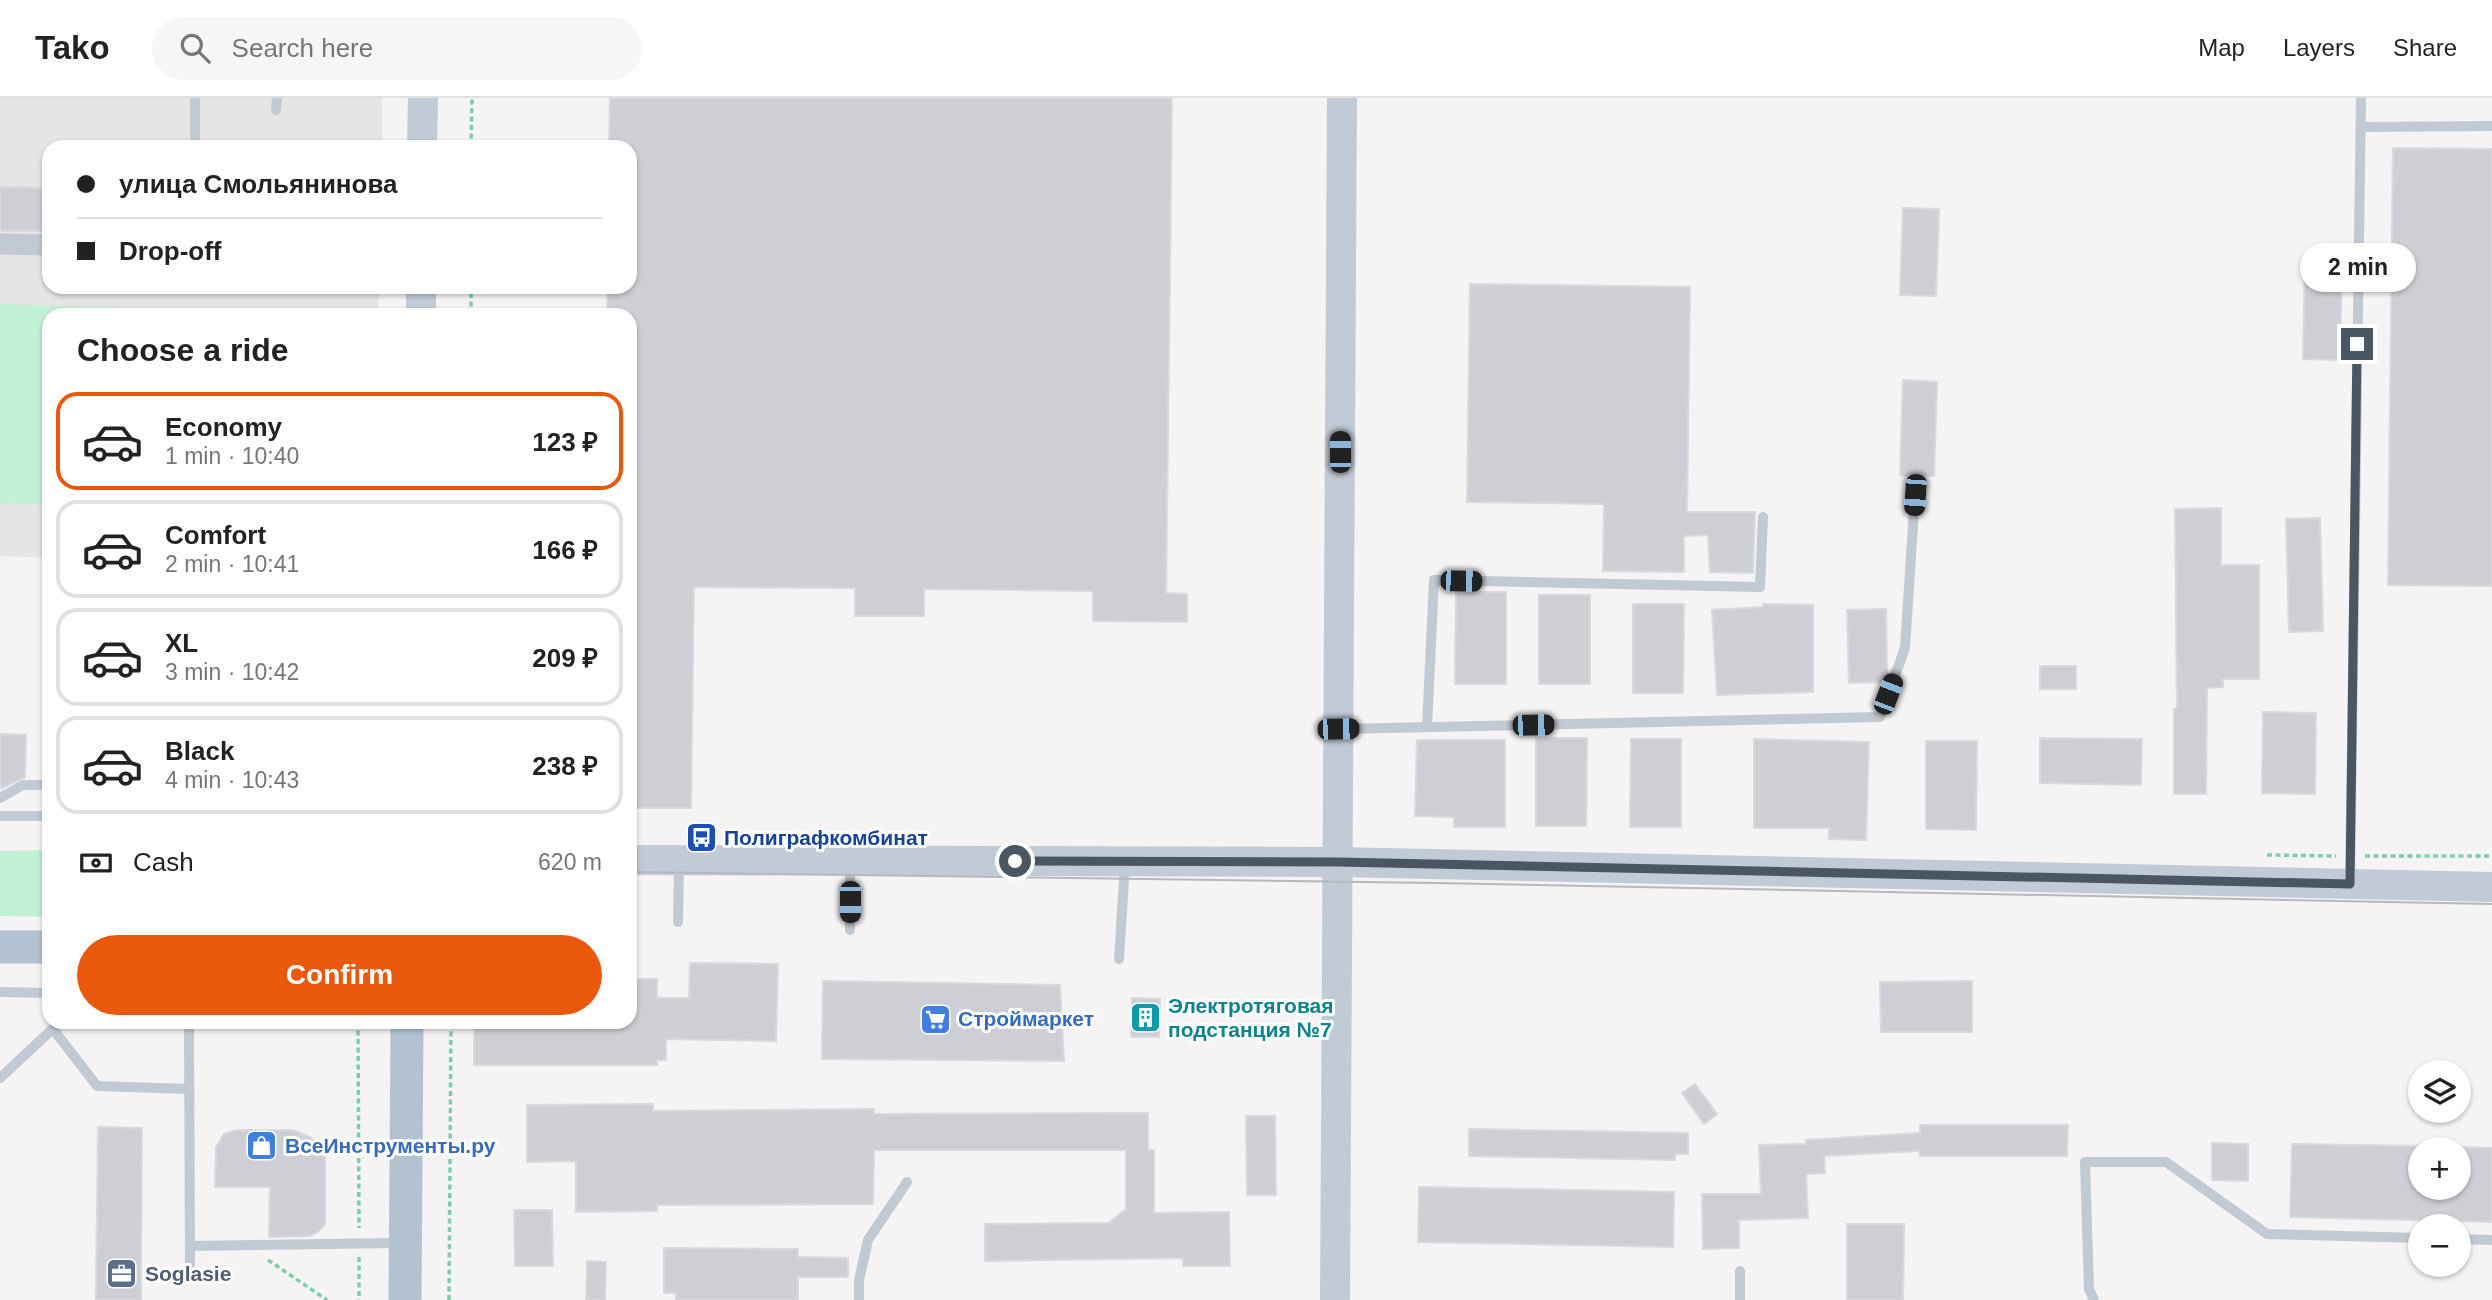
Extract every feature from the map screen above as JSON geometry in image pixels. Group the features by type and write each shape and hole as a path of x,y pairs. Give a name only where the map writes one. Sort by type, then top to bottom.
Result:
{"main road":[{"path":"0,947 42,951"},
{"path":"404,1029 405,1300"}],"street":[{"path":"422,140 423,98"},
{"path":"1335,1300 1342,98"},
{"path":"0,244 42,245"},
{"path":"637,860 1338,862 2492,887"}],"lane":[{"path":"195,98 195,140"},
{"path":"276,110 277,98"},
{"path":"2350,884 2361,98"},
{"path":"2361,127 2492,126"},
{"path":"1338,729 1880,717 1905,648 1915,495"},
{"path":"1427,727 1434,580 1760,587 1763,517"},
{"path":"0,798 23,785 42,786"},
{"path":"0,816 42,817"},
{"path":"678,922 679,860"},
{"path":"850,860 850,930"},
{"path":"1119,959 1125,861"},
{"path":"0,992 42,993"},
{"path":"0,1078 53,1029"},
{"path":"60,1029 97,1086 189,1089"},
{"path":"189,1029 190,1273"},
{"path":"2094,1300 2089,1289 2085,1162 2166,1162 2267,1234 2408,1238"},
{"path":"859,1300 859,1280 868,1240 907,1182"},
{"path":"2471,1239 2492,1240"},
{"path":"190,1246 405,1243"},
{"path":"1740,1271 1740,1300"}],"path":[{"path":"471,98 471,140"},
{"path":"358,1029 359,1300"},
{"path":"449,1300 451,1029"},
{"path":"246,1245 327,1300"}],"shaded area":[{"path":"0,98 382,98 382,140 42,140 42,294 379,294 378,308 42,308 42,558 0,556"}],"green space":[{"path":"0,304 127,308 42,308 42,505 0,503"},
{"path":"42,850 42,917 0,916 0,851"}],"building":[{"path":"610,98 1172,98 1166,593 1187,594 1187,622 1093,621 1093,591 924,589 924,616 855,616 855,588 694,587 691,808 637,808 637,308 607,308 608,294 637,294 637,140 609,140"},
{"path":"2393,148 2492,149 2492,586 2388,585"},
{"path":"0,187 42,188 42,231 0,231"},
{"path":"1903,208 1939,209 1936,296 1900,295"},
{"path":"2305,258 2342,259 2340,360 2303,359"},
{"path":"1470,284 1690,287 1687,512 1755,512 1753,573 1710,572 1708,535 1684,536 1684,572 1603,571 1604,504 1467,502"},
{"path":"1903,380 1937,382 1934,476 1900,475"},
{"path":"2221,508 2221,565 2259,565 2259,679 2223,679 2223,687 2207,688 2206,794 2174,794 2174,709 2177,709 2175,509"},
{"path":"2320,518 2323,631 2289,632 2286,519"},
{"path":"1456,592 1506,592 1506,684 1455,684"},
{"path":"1539,595 1590,595 1590,684 1539,684"},
{"path":"1633,604 1684,604 1683,693 1633,693"},
{"path":"1763,604 1813,605 1813,692 1717,695 1712,610 1763,607"},
{"path":"1886,609 1887,675 1884,682 1849,683 1847,610"},
{"path":"2040,666 2076,666 2076,689 2040,689"},
{"path":"2263,712 2316,713 2315,794 2262,793"},
{"path":"0,734 26,735 25,777 0,789"},
{"path":"1536,738 1587,738 1586,826 1536,826"},
{"path":"2040,738 2142,739 2141,785 2040,783"},
{"path":"1631,739 1681,739 1681,827 1630,827"},
{"path":"1754,739 1869,742 1866,840 1829,839 1829,828 1754,828"},
{"path":"1417,740 1505,740 1505,827 1454,827 1454,817 1415,816"},
{"path":"1926,741 1977,741 1976,830 1926,829"},
{"path":"690,963 778,964 776,1041 666,1039 666,1060 657,1060 657,1065 474,1065 474,1029 637,1029 637,979 657,979 657,998 689,998"},
{"path":"823,981 1060,985 1064,1061 822,1059"},
{"path":"1972,981 1972,1032 1881,1032 1880,982"},
{"name":"Электротяговая подстанция №7","path":"1132,998 1160,999 1159,1037 1131,1037"},
{"path":"1695,1084 1717,1114 1704,1124 1682,1093"},
{"path":"653,1104 653,1111 874,1109 874,1114 1148,1113 1148,1150 1154,1150 1154,1213 1229,1212 1230,1266 1183,1266 1183,1258 985,1261 985,1224 1109,1223 1126,1209 1126,1150 874,1150 873,1204 657,1205 657,1211 576,1212 576,1161 527,1162 527,1105"},
{"path":"1246,1116 1275,1116 1276,1195 1247,1195"},
{"path":"1920,1125 2068,1125 2067,1156 1920,1156 1920,1151 1824,1156 1825,1173 1806,1174 1808,1218 1739,1220 1739,1248 1703,1249 1702,1194 1761,1194 1759,1145 1806,1144 1806,1140 1920,1133"},
{"path":"98,1127 142,1128 141,1300 96,1300"},
{"path":"1469,1129 1688,1133 1688,1154 1675,1154 1675,1160 1469,1156"},
{"path":"237,1130 293,1130 310,1137 319,1146 325,1156 325,1224 318,1232 310,1236 269,1237 270,1187 215,1187 216,1147 224,1134"},
{"path":"2212,1143 2248,1144 2248,1181 2212,1180"},
{"path":"2292,1144 2408,1146 2408,1200 2471,1200 2471,1147 2492,1148 2492,1222 2471,1221 2471,1214 2408,1214 2408,1220 2290,1217"},
{"path":"1419,1187 1674,1192 1673,1247 1418,1242"},
{"path":"514,1210 552,1210 553,1266 515,1266"},
{"path":"1847,1224 1904,1224 1903,1300 1847,1300"},
{"path":"664,1248 798,1249 798,1257 848,1258 848,1277 798,1277 798,1300 676,1300 676,1293 664,1293"},
{"path":"587,1261 606,1262 605,1300 586,1300"}],"tram line":[{"path":"637,872 1437,883 2492,904"}],"place":[{"name":"Полиграфкомбинат","path":"701,838"},
{"name":"Электротяговая подстанция №7","path":"1145,1018"},
{"name":"Строймаркет","path":"935,1019"},
{"name":"ВсеИнструменты.ру","path":"262,1146"},
{"name":"Soglasie","path":"122,1274"}],"route":[{"path":"1015,861 1338,862 2350,884 2357,344"}]}
